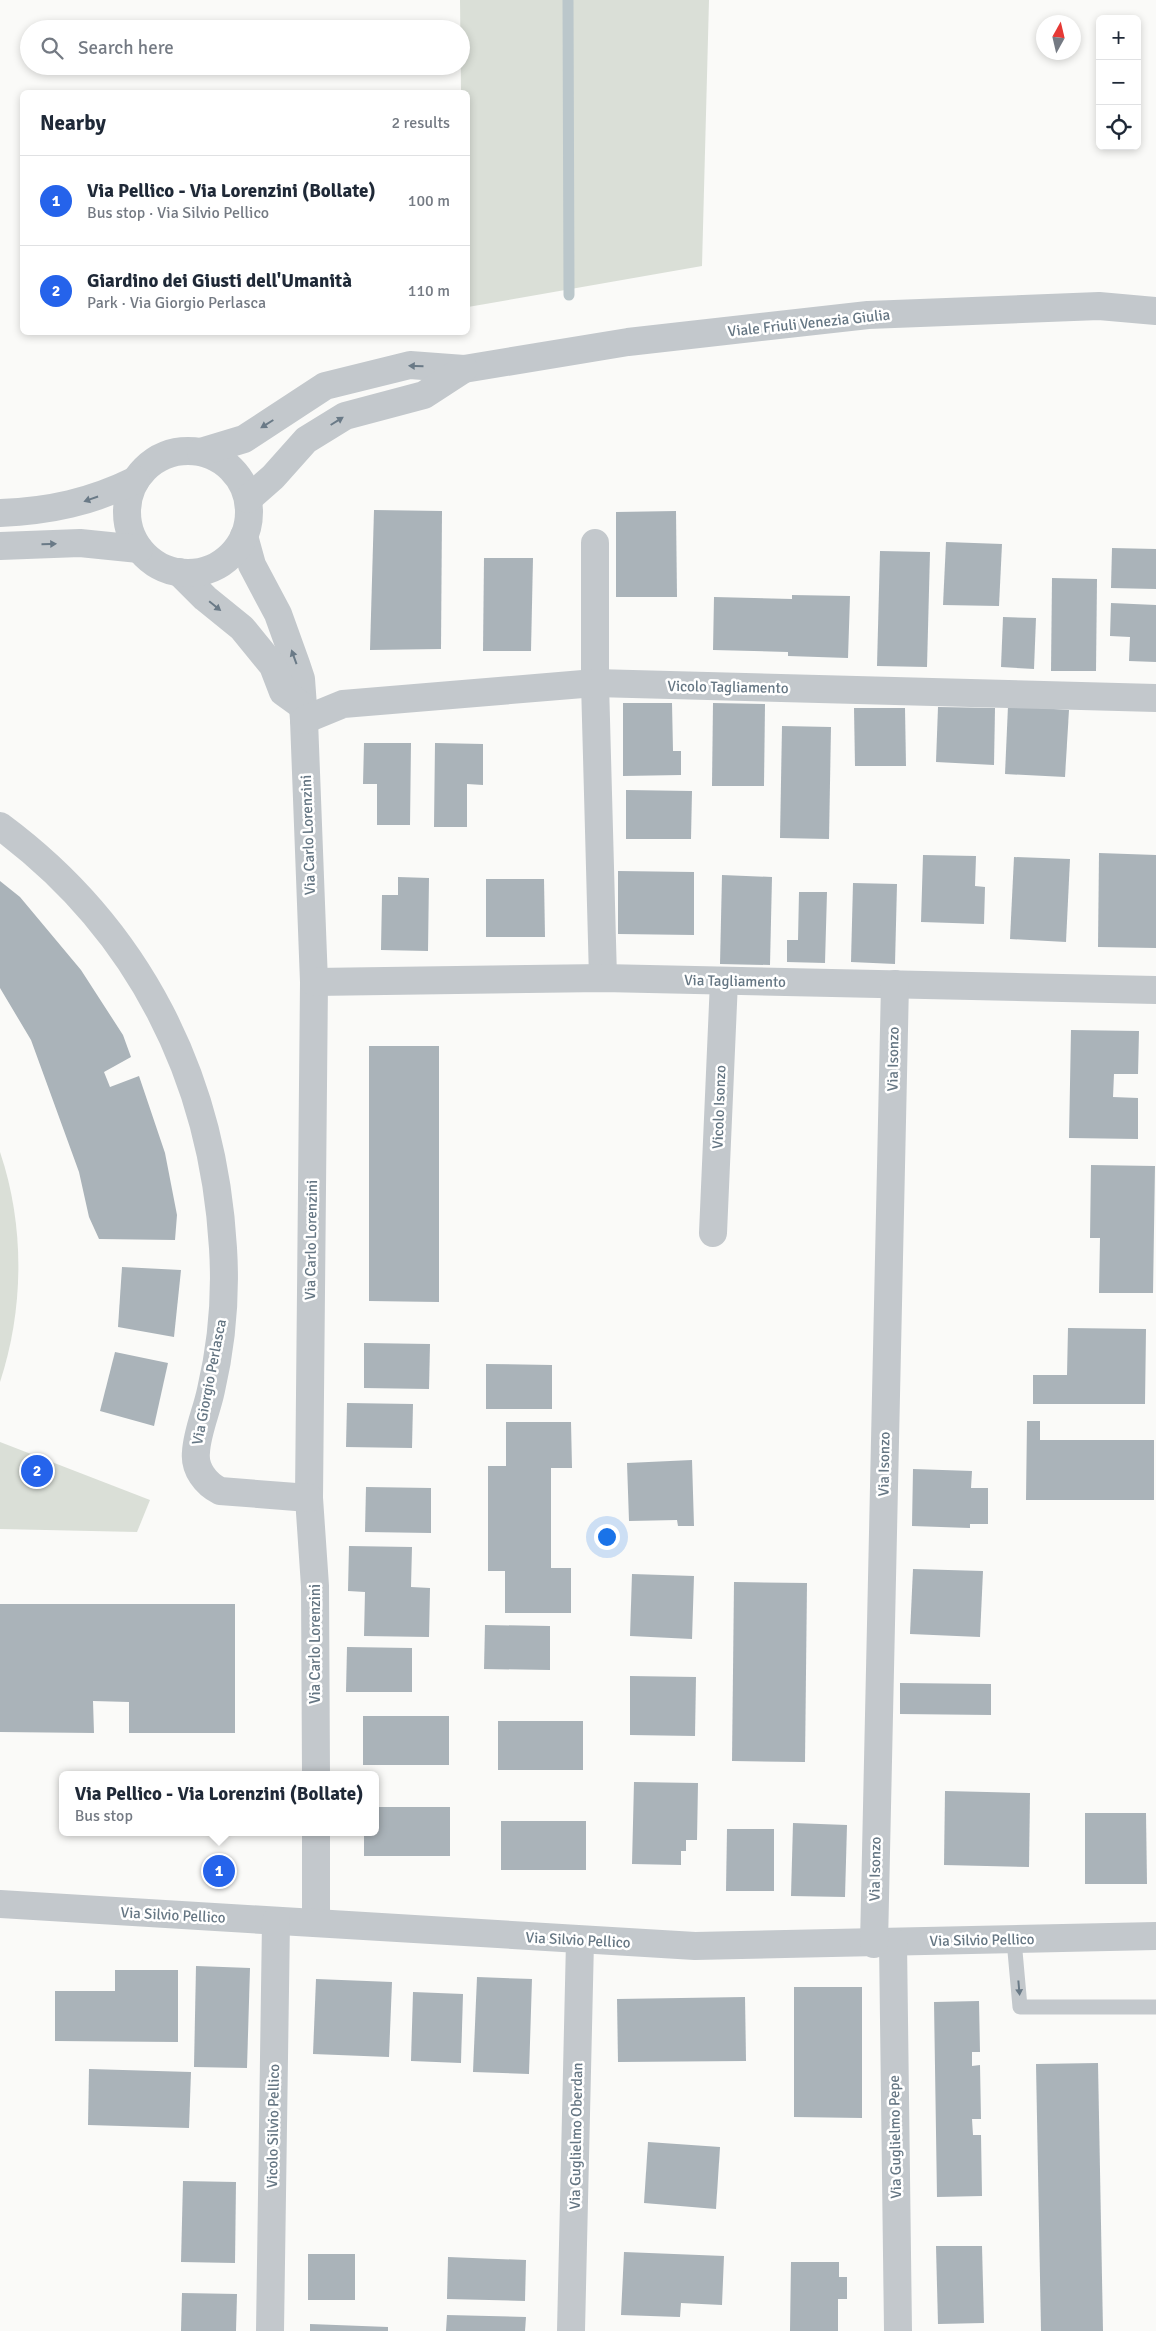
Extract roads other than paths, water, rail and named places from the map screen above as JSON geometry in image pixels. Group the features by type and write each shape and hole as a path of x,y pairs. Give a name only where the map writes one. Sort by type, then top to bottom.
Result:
{"street":[{"name":"Viale Friuli Venezia Giulia","path":"201,452 244,439 325,386 410,365 464,369 628,342 868,315 1099,306 1156,311"},
{"name":"Viale Friuli Venezia Giulia","path":"248,499 274,477 306,440 345,416 424,395 464,369"},
{"path":"182,451 201,452 218,458 232,468 243,483 248,499 249,518 244,536 234,553 218,566 199,572 179,572 164,568 150,560 139,549 130,533 126,515 128,497 136,480 148,465 164,455 182,451"},
{"path":"0,514 47,509 86,502 136,480"},
{"name":"Via Carlo Lorenzini","path":"244,536 252,565 278,614 301,679 314,982 309,1498 315,1586 316,1771"},
{"path":"0,546 80,543 139,549"},
{"path":"595,543 595,683 603,978"},
{"path":"179,572 205,598 242,628 273,666 283,692 302,712"},
{"name":"Vicolo Tagliamento","path":"302,712 344,704 595,683 1156,698"},
{"name":"Via Giorgio Perlasca","path":"0,826 67,882 107,929 133,964 160,1010 179,1049 194,1092 210,1147 216,1181 221,1217 224,1289 218,1356 196,1453 201,1473 211,1487 220,1491 309,1498"},
{"name":"Via Tagliamento","path":"314,982 603,978 1156,990"},
{"name":"Vicolo Isonzo","path":"714,1233 724,981"},
{"name":"Via Isonzo","path":"884,1943 895,984"},
{"path":"316,1836 316,1923"},
{"name":"Via Silvio Pellico","path":"0,1904 580,1941 695,1946 1156,1936"},
{"name":"Vicolo Silvio Pellico","path":"270,2331 276,1921"},
{"name":"Via Guglielmo Oberdan","path":"571,2331 580,1941"},
{"name":"Via Guglielmo Pepe","path":"884,1943 898,2331"}],"lane":[{"path":"1014,1940 1020,2007 1156,2007"}],"waterway":[{"path":"568,0 569,295"}],"place":[{"name":"Giardino dei Giusti dell'Umanità","path":"37,1471"},
{"name":"Via Pellico - Via Lorenzini (Bollate)","path":"219,1871"}]}
